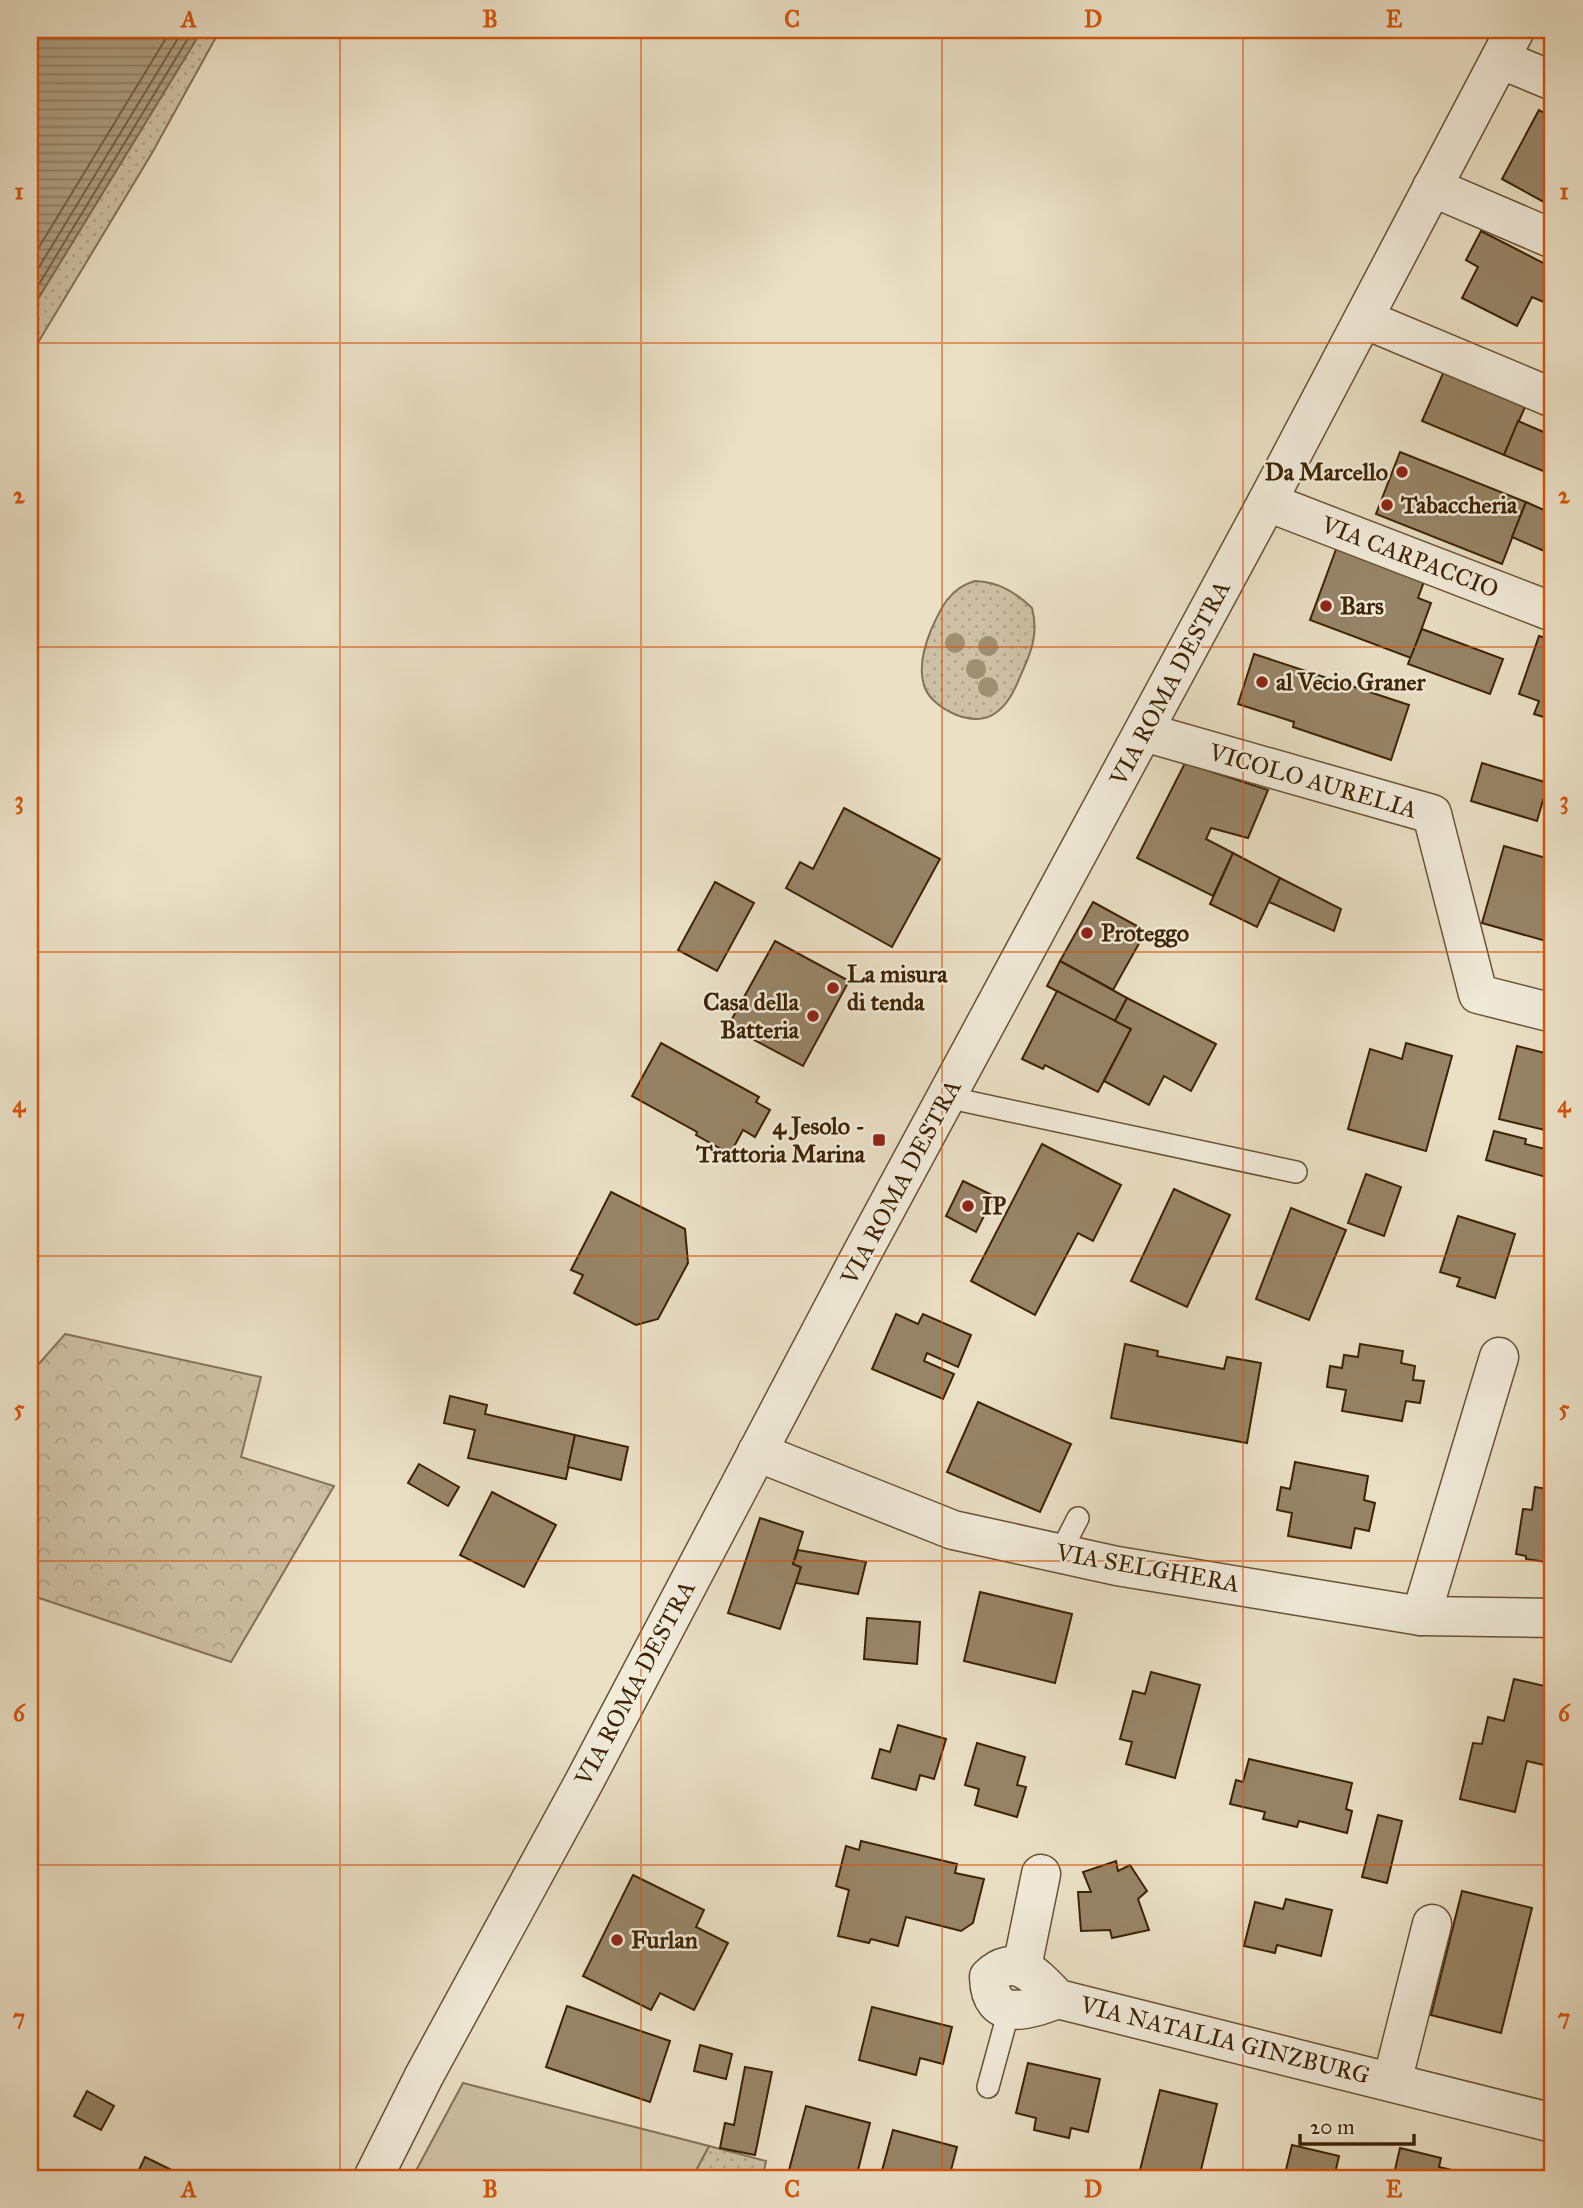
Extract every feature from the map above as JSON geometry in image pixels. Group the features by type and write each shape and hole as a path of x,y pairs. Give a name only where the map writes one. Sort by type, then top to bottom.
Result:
{"street":[{"path":"1508,44 1553,81"},
{"name":"VIA ROMA DESTRA","path":"373,2178 424,2076 584,1782 946,1097 1267,502 1508,44"},
{"path":"1432,187 1553,239"},
{"path":"1364,319 1553,398"},
{"name":"VIA CARPACCIO","path":"1267,502 1553,612"},
{"name":"VICOLO AURELIA","path":"1144,732 1432,814 1478,994 1553,1013"},
{"path":"1421,1616 1499,1357"},
{"name":"VIA SELGHERA","path":"757,1452 953,1530 1117,1566 1421,1616 1553,1618"},
{"path":"1009,2010 996,2003 989,1991 989,1977 998,1968 1009,1965 1021,1967 1041,1874"},
{"name":"VIA NATALIA GINZBURG","path":"1392,2082 1432,1924"},
{"name":"VIA NATALIA GINZBURG","path":"1021,1967 1058,1999 1553,2123"},
{"name":"VIA NATALIA GINZBURG","path":"1009,2010 1033,2008 1058,1999"}],"lane":[{"path":"946,1097 1296,1172"},
{"path":"1060,1553 1078,1518"},
{"path":"989,2087 1009,2010"}],"green space":[{"path":"202,30 220,30 152,153 30,356 30,312"},
{"path":"975,581 999,586 1019,597 1032,608 1035,624 1034,639 1012,694 994,714 976,719 955,714 937,703 925,688 922,674 926,644 943,606 959,588"},
{"path":"65,1334 261,1377 241,1457 334,1486 231,1662 30,1595 30,1374"},
{"path":"463,2083 709,2146 692,2178 412,2178"},
{"path":"709,2146 766,2161 765,2178 692,2178"}],"water":[{"path":"30,30 202,30 30,312"}],"building":[{"path":"1539,110 1553,118 1553,207 1502,179"},
{"path":"1481,231 1553,268 1553,306 1532,297 1517,326 1462,298 1478,267 1466,260"},
{"path":"1448,362 1529,398 1504,455 1422,421"},
{"path":"1518,421 1553,436 1553,475 1504,455"},
{"path":"1400,452 1526,502 1502,564 1376,514"},
{"path":"1526,502 1553,514 1551,554 1512,537"},
{"path":"1338,544 1426,576 1418,598 1431,603 1411,658 1310,620"},
{"path":"1422,629 1503,659 1490,694 1408,664"},
{"path":"1539,636 1553,640 1553,720 1534,714 1539,701 1519,694"},
{"path":"1254,654 1409,705 1391,760 1293,727 1294,722 1238,704"},
{"path":"1185,763 1268,790 1248,838 1211,828 1206,839 1233,853 1213,896 1137,858"},
{"path":"1482,763 1548,783 1537,821 1471,801"},
{"path":"844,808 940,859 892,947 786,888 800,862 813,869"},
{"path":"1504,846 1553,860 1553,943 1482,923"},
{"path":"1233,853 1280,878 1257,927 1210,904"},
{"path":"1280,878 1341,909 1334,931 1269,902"},
{"path":"715,882 754,903 717,971 678,950"},
{"path":"1093,902 1146,931 1113,990 1060,961"},
{"path":"775,941 849,981 803,1066 728,1026"},
{"path":"1060,961 1127,998 1115,1021 1047,986"},
{"path":"1057,991 1131,1029 1098,1092 1045,1065 1043,1069 1022,1059"},
{"path":"1127,998 1216,1044 1191,1091 1164,1076 1149,1105 1104,1081 1131,1029 1115,1021"},
{"path":"661,1043 759,1097 756,1102 770,1110 755,1137 743,1130 730,1154 696,1135 697,1132 632,1096"},
{"path":"1406,1043 1452,1056 1426,1151 1348,1129 1370,1049 1402,1059"},
{"path":"1517,1046 1553,1055 1553,1132 1499,1119"},
{"path":"1494,1131 1526,1139 1525,1144 1553,1151 1553,1179 1486,1160"},
{"path":"1042,1144 1121,1185 1093,1241 1078,1233 1035,1315 971,1281"},
{"path":"1366,1174 1401,1187 1384,1236 1348,1223"},
{"path":"963,1181 994,1196 976,1232 946,1216"},
{"path":"1174,1189 1230,1215 1187,1307 1131,1281"},
{"path":"611,1192 685,1229 688,1263 658,1319 636,1325 574,1293 583,1275 571,1270"},
{"path":"1291,1208 1346,1230 1309,1320 1256,1299"},
{"path":"1458,1216 1515,1234 1495,1298 1457,1286 1460,1278 1440,1272"},
{"path":"896,1314 918,1324 923,1314 971,1335 958,1367 927,1353 924,1361 954,1374 943,1399 872,1369"},
{"path":"1125,1344 1158,1351 1157,1356 1224,1369 1227,1357 1261,1363 1247,1443 1111,1418"},
{"path":"1360,1344 1403,1351 1401,1363 1415,1366 1413,1380 1424,1381 1420,1403 1406,1401 1402,1421 1342,1411 1346,1390 1327,1387 1330,1366 1342,1368 1344,1355 1358,1357"},
{"path":"450,1396 487,1405 485,1414 575,1435 566,1479 468,1458 475,1430 444,1423"},
{"path":"978,1402 1071,1444 1040,1512 947,1472"},
{"path":"575,1435 628,1447 621,1480 568,1467"},
{"path":"1295,1462 1368,1476 1364,1500 1375,1503 1369,1531 1355,1528 1351,1548 1288,1536 1292,1513 1277,1510 1281,1487 1290,1489"},
{"path":"419,1464 459,1487 448,1506 408,1483"},
{"path":"1535,1487 1553,1490 1553,1563 1526,1559 1526,1556 1516,1554 1523,1509 1532,1510"},
{"path":"492,1492 556,1525 524,1587 460,1555"},
{"path":"760,1518 803,1532 793,1564 801,1567 780,1629 728,1613"},
{"path":"798,1550 866,1562 858,1594 796,1583 801,1567 793,1564"},
{"path":"980,1592 1072,1614 1055,1683 964,1661"},
{"path":"867,1618 920,1622 917,1664 864,1659"},
{"path":"1151,1672 1200,1685 1175,1778 1126,1764 1132,1742 1120,1739 1133,1691 1145,1694"},
{"path":"1514,1679 1553,1688 1553,1743 1548,1766 1527,1761 1515,1812 1460,1799 1473,1743 1482,1744 1488,1717 1504,1721"},
{"path":"898,1725 946,1739 934,1779 920,1775 916,1790 872,1778 880,1749 890,1752"},
{"path":"977,1743 1025,1757 1017,1785 1026,1787 1017,1817 975,1805 979,1789 965,1785"},
{"path":"1249,1759 1352,1783 1346,1809 1352,1811 1347,1833 1299,1821 1297,1827 1263,1819 1265,1812 1230,1804 1236,1780 1243,1782"},
{"path":"1378,1815 1402,1821 1387,1883 1362,1877"},
{"path":"861,1841 957,1864 955,1873 984,1879 973,1923 961,1931 906,1917 898,1946 871,1939 869,1943 838,1936 849,1890 836,1886 846,1846 859,1850"},
{"path":"1116,1861 1118,1871 1130,1865 1147,1891 1138,1899 1149,1930 1112,1938 1110,1930 1081,1931 1078,1892 1091,1892 1083,1872"},
{"path":"633,1875 704,1910 696,1927 728,1943 694,2010 660,1993 651,2010 583,1976"},
{"path":"1462,1891 1532,1908 1501,2033 1431,2015"},
{"path":"1286,1899 1332,1910 1321,1956 1277,1945 1275,1953 1244,1946 1255,1902 1283,1909"},
{"path":"567,2006 670,2041 650,2102 546,2067"},
{"path":"872,2007 952,2027 943,2064 920,2058 916,2075 859,2060"},
{"path":"700,2045 732,2054 726,2079 694,2071"},
{"path":"1028,2063 1100,2079 1088,2132 1071,2128 1069,2138 1034,2130 1036,2118 1016,2113"},
{"path":"745,2067 772,2072 755,2155 720,2148 725,2123 734,2125"},
{"path":"1160,2090 1217,2104 1199,2178 1138,2178"},
{"path":"87,2091 114,2106 101,2130 74,2116"},
{"path":"806,2106 870,2123 856,2178 823,2178 789,2170"},
{"path":"893,2130 957,2147 949,2178 880,2178"},
{"path":"1292,2145 1339,2156 1334,2178 1284,2178"},
{"path":"1400,2148 1441,2158 1439,2167 1486,2178 1393,2178"},
{"path":"145,2157 188,2178 135,2178"}],"place":[{"name":"Da Marcello","path":"1402,472"},
{"name":"Tabaccheria","path":"1387,505"},
{"name":"Bars","path":"1326,606"},
{"name":"al Vecio Graner","path":"1262,682"},
{"name":"Proteggo","path":"1087,933"},
{"name":"La misura di tenda","path":"833,988"},
{"name":"Casa della Batteria","path":"813,1016"},
{"name":"4 Jesolo - Trattoria Marina","path":"879,1140"},
{"name":"IP","path":"968,1206"},
{"name":"Furlan","path":"617,1940"}]}
